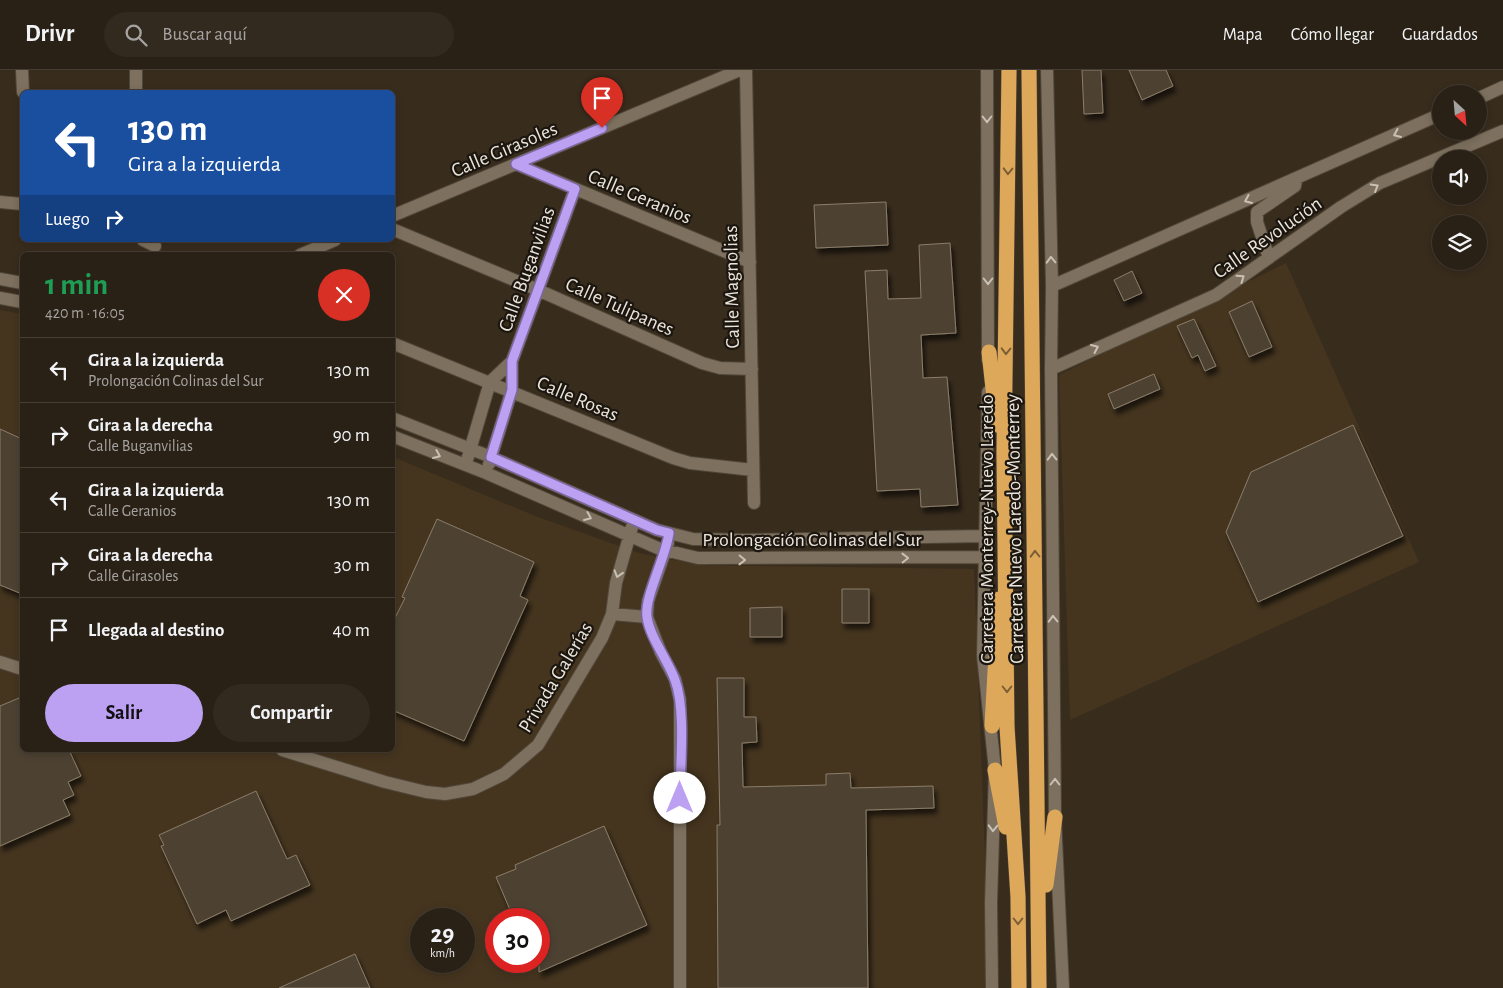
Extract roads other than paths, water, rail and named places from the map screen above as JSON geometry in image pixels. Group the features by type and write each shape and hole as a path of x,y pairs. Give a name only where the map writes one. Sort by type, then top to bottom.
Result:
{"highway":[{"name":"Carretera Monterrey-Nuevo Laredo","path":"1009,70 1004,454 1007,577 1007,727 1018,897 1019,988"},
{"name":"Carretera Nuevo Laredo-Monterrey","path":"1029,70 1039,988"},
{"path":"989,352 999,443 1004,454"},
{"path":"992,726 998,603 1007,577"},
{"path":"995,770 1018,897"},
{"path":"1039,938 1055,817"}],"street":[{"path":"22,70 23,90"},
{"path":"136,70 136,90"},
{"name":"Calle Girasoles","path":"395,215 740,70"},
{"name":"Calle Magnolias","path":"746,70 754,504"},
{"path":"986,70 989,352 983,656 992,726 995,770 991,903 992,988"},
{"path":"1047,70 1052,286 1050,369 1055,817 1063,988"},
{"path":"1488,94 1503,87"},
{"name":"Calle Revolución","path":"1052,286 1432,118"},
{"name":"Calle Revolución","path":"1050,369 1216,295 1342,207 1380,184 1503,132"},
{"name":"Calle Geranios","path":"516,164 750,262"},
{"path":"1269,258 1256,222 1257,212 1295,186 1297,178"},
{"name":"Calle Buganvilias","path":"486,473 512,390 512,361 575,189"},
{"path":"0,202 20,204"},
{"name":"Calle Tulipanes","path":"395,229 702,363 720,368 752,369"},
{"path":"147,242 155,246"},
{"path":"307,252 330,242"},
{"path":"0,279 20,283"},
{"path":"0,298 20,302"},
{"name":"Calle Rosas","path":"395,344 512,390 673,458 699,464 754,470"},
{"name":"Calle Buganvilias","path":"465,467 490,382 512,361"},
{"name":"Prolongación Colinas del Sur","path":"395,419 491,457 634,519 669,533 693,539 744,540 985,536"},
{"name":"Prolongación Colinas del Sur","path":"395,437 465,467 486,473 666,551 698,558 750,560 986,557"},
{"name":"Privada Galerías","path":"289,752 426,792 459,792 482,786 516,766 538,745 602,638 612,614 616,583 634,519"},
{"path":"669,533 666,551 648,601 647,617 675,679 680,700 680,988"},
{"path":"612,614 647,617"},
{"path":"0,662 20,668"}]}
